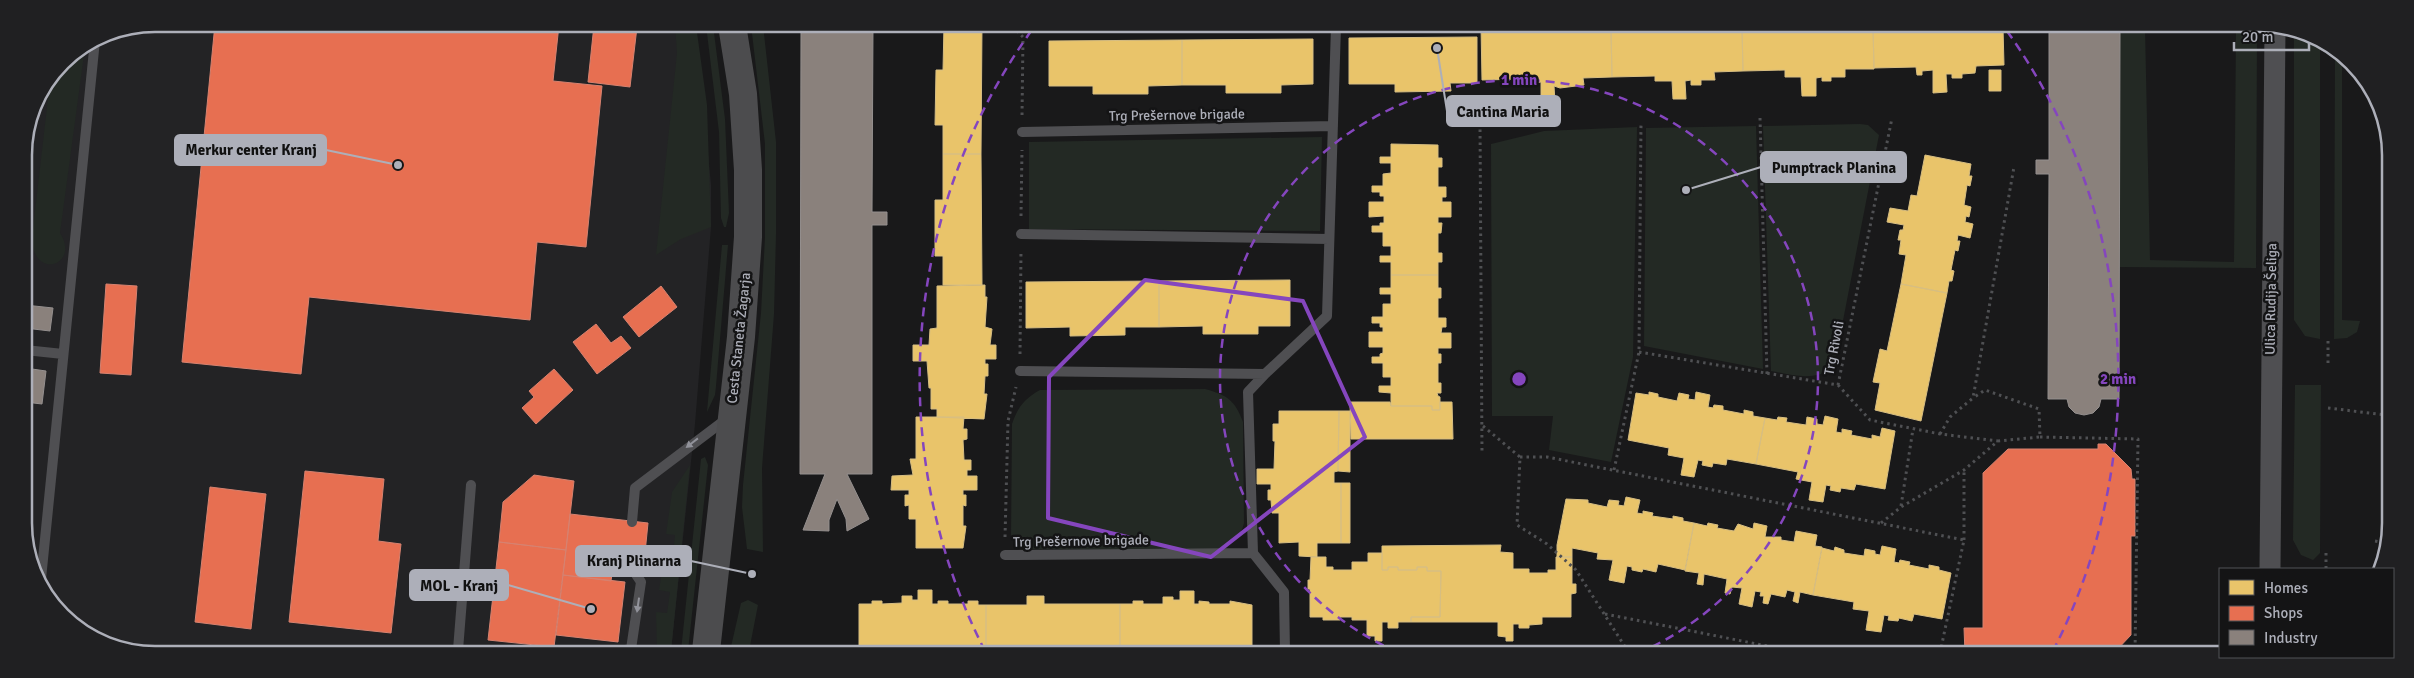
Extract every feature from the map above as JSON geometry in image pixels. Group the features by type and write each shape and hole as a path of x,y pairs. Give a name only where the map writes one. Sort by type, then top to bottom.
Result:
{"main road":[{"name":"Cesta Staneta Žagarja","path":"707,646 741,337 748,237 748,180 743,94 733,33"}],"street":[{"name":"Ulica Rudija Šeliga","path":"2270,568 2275,34"}],"lane":[{"path":"1285,645 1284,592 1252,553 1248,392 1327,316 1336,32"},
{"path":"42,570 94,49"},
{"name":"Trg Prešernove brigade","path":"1022,132 1333,126"},
{"path":"1021,234 1329,239"},
{"path":"32,351 63,354"},
{"path":"1020,371 1265,374"},
{"path":"632,522 635,488 732,415"},
{"path":"458,646 471,485"},
{"name":"Trg Prešernove brigade","path":"1005,555 1252,553"},
{"path":"627,561 641,582 631,646"}],"path":[{"name":"Trg Prešernove brigade","path":"1005,555 1008,421 1020,371 1023,37 1019,33"},
{"path":"1760,118 1767,374"},
{"name":"Trg Rivoli","path":"1639,352 1838,385 1892,118"},
{"path":"1480,123 1482,454"},
{"path":"1614,470 1639,352 1641,123"},
{"path":"1973,398 2014,167"},
{"path":"2328,341 2328,366"},
{"path":"1838,385 1870,420 1940,434 1998,441 2040,437 2138,439 2136,645"},
{"path":"1940,434 1950,417 1985,390 2039,409 2040,437"},
{"path":"2328,408 2382,415"},
{"path":"1482,426 1520,457 1547,457 1964,540"},
{"path":"1901,507 1913,429"},
{"path":"1881,523 1901,507 1964,470 1998,441"},
{"path":"1520,457 1517,526 1547,544 1576,570 1624,645"},
{"path":"1942,645 1964,540 1964,470"},
{"path":"2375,541 2380,542"},
{"path":"2326,554 2326,568"},
{"path":"1604,614 1763,645"}],"highlighted area":[{"path":"1145,280 1303,301 1365,437 1211,557 1048,518 1049,377"}],"shaded area":[{"path":"2120,32 2145,32 2150,260 2234,262 2236,32 2257,32 2256,268 2120,267"},
{"path":"147,33 697,33 711,185 711,227 695,424 672,646 155,646 131,643 108,636 80,620 58,598 42,570 35,547 32,523 33,147 37,123 45,101 58,80 80,58 101,45 116,39"},
{"path":"676,33 697,33 707,105 711,227 681,239 656,255 677,53"},
{"path":"707,33 714,33 725,119 729,213 726,227 724,227 721,218 719,132"},
{"path":"752,33 764,33 776,142 774,314 762,468 763,552 747,549 742,507 761,313 765,237 765,144"},
{"path":"2294,38 2320,49 2320,339 2305,336 2294,320"},
{"path":"84,56 60,233 65,244 64,254 60,260 54,264 46,264 39,260 34,251 33,230 48,95 68,68"},
{"path":"2335,59 2342,65 2342,320 2360,321 2357,332 2347,338 2334,339"},
{"path":"1868,125 1879,135 1834,367 1819,375 1811,376 1771,371 1763,126"},
{"path":"1756,126 1763,369 1644,346 1646,128"},
{"path":"1637,127 1633,357 1611,462 1549,450 1553,416 1492,416 1491,144 1544,131"},
{"path":"1322,137 1320,231 1029,229 1029,142"},
{"path":"722,245 728,245 716,386 715,395 707,412"},
{"path":"2295,385 2321,385 2320,553 2313,560 2301,555 2293,540"},
{"path":"1205,389 1229,399 1237,408 1243,422 1244,523 1239,536 1230,545 1222,550 1020,549 1011,539 1012,424 1019,408 1026,400 1040,390"},
{"path":"705,457 708,465 689,646 682,646 701,459"},
{"path":"690,465 672,646 657,646 656,612 667,613 670,592 659,590 662,572 671,573 675,535 666,534 672,492"},
{"path":"748,600 758,605 750,646 731,646 741,603"}],"building: Homes":[{"path":"1481,32 1611,32 1612,77 1583,78 1584,85 1560,88 1554,86 1555,102 1541,102 1541,82 1524,84 1524,79 1482,80"},
{"path":"1611,32 1742,32 1743,71 1714,72 1715,80 1701,80 1701,85 1691,85 1691,80 1685,81 1686,99 1673,99 1672,81 1655,81 1655,76 1612,77"},
{"path":"1742,32 1873,32 1874,69 1845,69 1845,77 1831,77 1831,81 1822,81 1822,77 1816,78 1816,96 1802,96 1801,77 1785,77 1785,70 1743,71"},
{"path":"1873,32 2003,32 2004,65 1976,66 1975,73 1962,74 1962,78 1952,78 1952,74 1946,74 1947,92 1933,93 1933,70 1922,71 1922,75 1917,75 1916,67 1874,68"},
{"path":"944,33 982,33 981,154 943,154 943,125 935,125 936,70 943,70"},
{"path":"1477,37 1477,83 1450,83 1451,91 1395,92 1395,84 1349,84 1349,38"},
{"path":"1313,39 1313,84 1281,85 1281,93 1226,93 1226,85 1182,85 1182,40"},
{"path":"1182,40 1182,85 1148,86 1148,94 1093,94 1093,86 1049,86 1049,41"},
{"path":"1989,70 2001,70 2001,91 1989,91"},
{"path":"1391,144 1438,145 1438,158 1442,158 1442,167 1438,167 1438,187 1446,187 1446,197 1442,197 1442,202 1451,202 1451,217 1438,217 1438,223 1442,223 1441,233 1438,233 1438,253 1442,253 1442,262 1438,262 1438,275 1391,275 1391,262 1380,262 1380,256 1391,256 1391,246 1383,246 1383,232 1372,232 1372,226 1380,226 1380,223 1384,223 1384,216 1369,217 1369,202 1384,202 1384,196 1380,196 1380,192 1372,192 1372,186 1383,186 1383,174 1391,173 1391,163 1380,163 1380,157 1391,157"},
{"path":"943,154 981,154 982,285 943,285 943,256 935,256 935,200 943,200"},
{"path":"1925,155 1971,164 1969,176 1972,176 1970,186 1967,185 1964,205 1971,207 1969,217 1966,216 1965,222 1973,224 1970,238 1958,235 1957,241 1960,241 1958,251 1955,250 1951,270 1954,271 1952,281 1949,281 1947,293 1901,284 1906,255 1899,254 1901,240 1898,240 1900,230 1903,230 1904,225 1887,222 1890,208 1908,211 1911,195 1917,196"},
{"path":"1391,275 1438,275 1438,288 1441,288 1441,298 1438,298 1438,318 1446,318 1446,327 1442,327 1441,333 1451,333 1451,348 1438,348 1438,354 1441,354 1441,363 1438,363 1438,383 1441,383 1441,393 1437,393 1440,397 1440,410 1432,410 1432,406 1391,406 1391,393 1379,392 1379,386 1391,386 1391,377 1383,377 1383,363 1372,363 1372,357 1380,357 1380,354 1383,353 1383,347 1369,347 1369,332 1383,332 1383,327 1380,327 1380,323 1372,323 1372,317 1383,317 1383,304 1391,304 1391,294 1380,294 1380,288 1391,288"},
{"path":"1290,280 1290,326 1258,326 1258,334 1203,334 1203,326 1159,327 1159,281"},
{"path":"1159,281 1159,327 1125,327 1125,335 1070,336 1070,327 1026,328 1026,282"},
{"path":"1901,284 1947,293 1921,421 1875,410 1880,383 1873,382 1880,349 1887,351"},
{"path":"985,285 985,297 987,297 985,327 992,329 990,345 996,345 996,359 985,359 985,364 988,364 988,376 985,376 984,394 987,394 984,419 937,417 937,409 931,409 931,388 929,388 927,361 913,361 913,345 929,345 930,329 937,328 937,286"},
{"path":"1649,392 1658,394 1658,397 1677,401 1679,393 1689,395 1688,399 1695,400 1696,392 1710,395 1708,407 1713,408 1714,405 1723,406 1723,410 1744,414 1744,410 1753,412 1753,416 1765,418 1756,464 1727,459 1726,465 1713,463 1712,467 1702,465 1703,461 1698,460 1694,477 1681,475 1684,458 1668,455 1669,448 1628,440 1636,393 1649,395"},
{"path":"1350,402 1390,402 1391,406 1432,406 1432,410 1440,410 1440,402 1452,402 1453,439 1351,439"},
{"path":"1279,411 1339,411 1338,471 1334,472 1334,483 1341,483 1341,543 1317,543 1317,557 1299,556 1299,542 1279,543 1279,513 1272,513 1271,500 1268,500 1268,490 1271,490 1271,484 1257,484 1257,469 1274,469 1275,441 1273,441 1273,424 1279,424"},
{"path":"1339,411 1350,411 1350,472 1338,471"},
{"path":"1825,416 1838,419 1836,432 1842,433 1842,429 1852,431 1851,435 1872,439 1872,435 1880,437 1882,428 1895,431 1885,489 1856,484 1854,490 1841,488 1840,492 1830,490 1831,486 1826,485 1823,502 1809,500 1812,482 1796,479 1798,472 1756,464 1765,418 1777,420 1778,417 1787,418 1786,422 1806,425 1807,417 1817,419 1817,424 1823,425"},
{"path":"916,417 964,417 963,429 967,429 967,439 963,440 964,460 971,460 971,470 967,470 967,476 977,476 977,490 963,490 963,495 966,495 966,506 963,505 963,526 966,526 963,548 916,548 916,519 909,519 909,505 905,506 905,495 909,495 909,490 891,490 892,476 913,475 910,459 916,459"},
{"path":"1341,483 1350,483 1350,543 1341,543"},
{"path":"1626,497 1640,500 1637,513 1643,514 1643,511 1653,513 1652,516 1673,519 1673,516 1683,518 1683,521 1694,523 1685,570 1658,564 1656,572 1643,569 1642,572 1632,570 1632,567 1627,566 1624,583 1609,580 1613,560 1597,559 1598,553 1572,548 1572,557 1557,557 1557,545 1566,499 1588,500 1588,503 1607,507 1609,500 1619,501 1618,505 1624,506"},
{"path":"1694,523 1707,526 1708,523 1718,525 1717,528 1734,531 1738,524 1753,529 1754,523 1767,526 1765,537 1781,537 1781,540 1794,542 1796,531 1817,535 1815,546 1822,547 1813,595 1800,592 1798,603 1793,601 1795,592 1787,590 1785,597 1771,594 1768,604 1763,603 1764,596 1760,596 1761,592 1755,591 1752,607 1739,604 1742,588 1732,587 1730,594 1725,593 1727,579 1704,574 1703,585 1697,584 1699,573 1685,571"},
{"path":"1501,545 1500,552 1513,553 1513,569 1529,569 1529,573 1548,573 1548,570 1556,570 1556,557 1572,557 1572,584 1576,584 1576,593 1571,594 1571,617 1542,617 1542,624 1529,625 1529,628 1519,628 1519,624 1513,624 1513,641 1506,641 1506,637 1498,636 1498,622 1411,622 1411,617 1440,617 1441,571 1427,571 1427,567 1417,567 1417,570 1398,570 1398,567 1388,567 1388,570 1382,570 1382,546"},
{"path":"1882,546 1896,549 1894,562 1899,563 1900,560 1910,562 1909,565 1929,569 1929,565 1939,567 1939,570 1951,573 1942,619 1914,614 1912,621 1899,618 1898,621 1888,620 1889,616 1884,615 1881,632 1866,630 1869,611 1853,609 1854,602 1813,595 1822,548 1834,551 1835,547 1844,550 1844,553 1864,556 1865,549 1875,551 1875,554 1880,555"},
{"path":"1368,553 1382,553 1382,570 1388,570 1388,567 1398,567 1398,570 1417,570 1417,567 1427,567 1427,571 1441,571 1440,617 1411,617 1411,622 1398,622 1398,628 1388,628 1388,622 1382,622 1382,641 1375,641 1375,636 1367,636 1367,620 1352,620 1352,617 1340,617 1340,620 1323,620 1323,617 1310,617 1310,589 1308,589 1308,580 1310,580 1311,557 1326,557 1326,567 1333,567 1333,570 1352,570 1352,562 1368,562"},
{"path":"918,590 932,590 932,604 938,604 938,601 948,601 948,604 968,604 968,601 978,601 978,605 986,605 986,646 859,646 859,604 872,604 872,601 882,601 882,604 902,603 902,596 912,596 912,600 918,600"},
{"path":"1180,591 1194,591 1194,604 1199,604 1199,601 1209,602 1209,604 1230,604 1230,601 1252,605 1252,645 1120,646 1120,604 1133,604 1133,601 1143,601 1143,604 1163,604 1163,597 1173,597 1173,600 1180,600"},
{"path":"1027,596 1044,596 1044,604 1120,604 1120,646 986,646 986,605 1027,605"}],"building: Shops":[{"path":"214,33 558,33 553,81 602,86 586,247 537,242 530,320 309,297 301,374 182,362"},
{"path":"593,33 636,33 630,87 588,82"},
{"path":"106,284 137,286 131,375 100,373"},
{"path":"661,286 677,307 639,337 623,317"},
{"path":"596,324 611,343 621,336 631,348 597,374 573,342"},
{"path":"554,369 573,390 536,424 522,408 534,397 529,391"},
{"path":"2098,444 2106,444 2131,469 2132,479 2135,479 2135,536 2131,536 2131,635 2121,645 1965,645 1964,628 1983,628 1983,473 2008,449 2098,449"},
{"path":"305,471 384,479 378,541 401,544 391,633 289,622"},
{"path":"534,475 574,481 566,550 499,542 503,502"},
{"path":"210,487 266,494 251,629 195,622"},
{"path":"570,514 648,523 644,563 614,559 611,581 563,575"},
{"path":"499,542 566,550 554,646 488,640"},
{"path":"563,575 625,582 618,642 556,635"}],"building: Industry":[{"path":"2049,32 2120,32 2119,399 2101,399 2099,407 2093,413 2084,415 2075,413 2069,407 2067,399 2048,399 2049,174 2036,174 2036,160 2049,160"},
{"path":"801,33 873,33 872,212 887,212 887,225 872,225 872,474 847,474 869,519 847,531 846,519 837,499 829,520 829,531 803,530 825,474 800,474"},
{"path":"33,306 53,308 50,331 33,329"},
{"path":"32,369 46,371 42,404 32,403"}],"place":[{"name":"Cantina Maria","path":"1437,48"},
{"name":"Merkur center Kranj","path":"398,165"},
{"name":"Pumptrack Planina","path":"1686,190"},
{"name":"Kranj Plinarna","path":"752,574"},
{"name":"MOL - Kranj","path":"591,609"}]}
